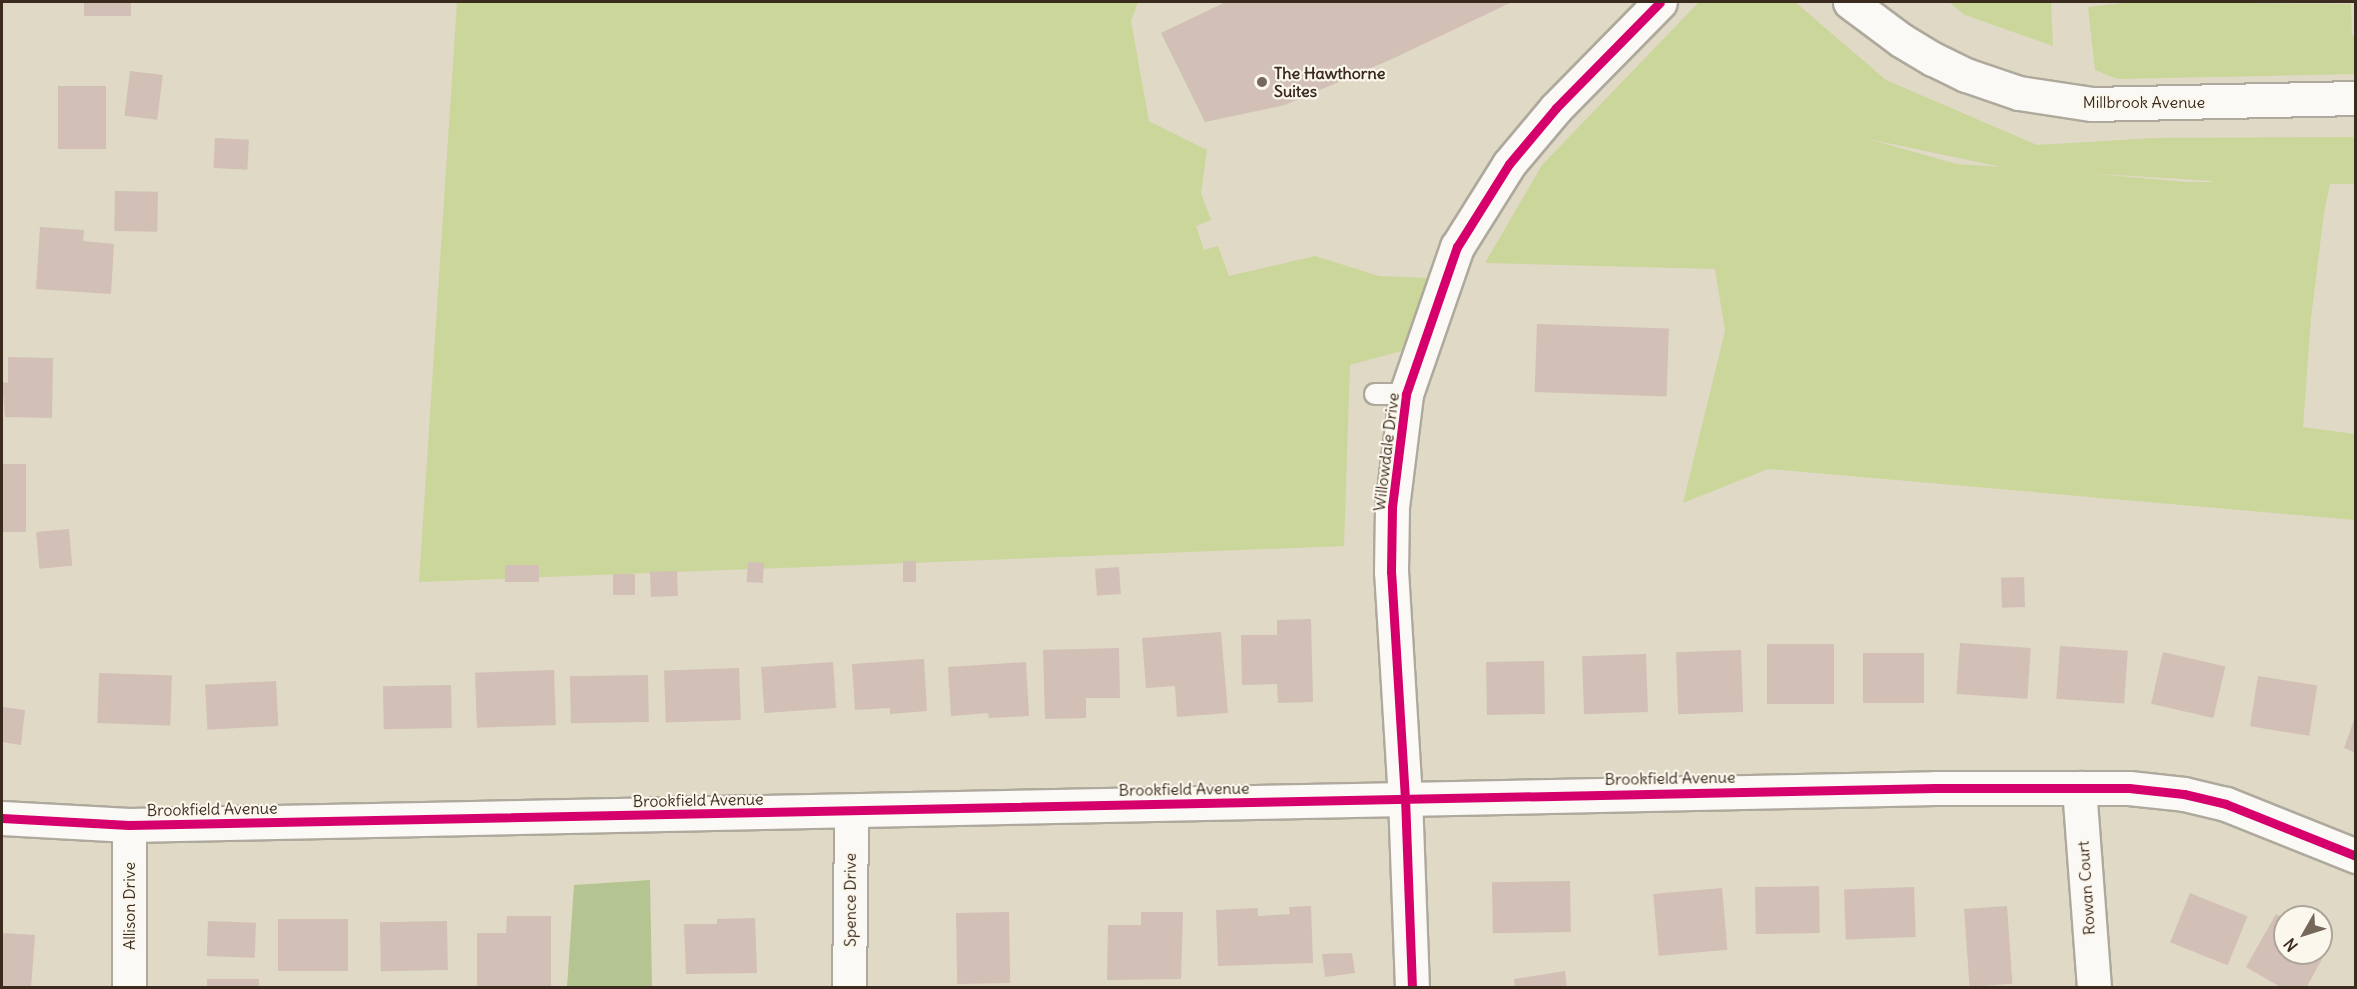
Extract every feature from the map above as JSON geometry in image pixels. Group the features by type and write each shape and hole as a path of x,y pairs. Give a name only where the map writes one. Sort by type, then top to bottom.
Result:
{"street":[{"name":"Willowdale Drive","path":"1412,987 1406,799 1390,572 1391,394 1457,247 1509,164 1556,108 1660,2"},
{"name":"Millbrook Avenue","path":"1850,2 1901,40 1932,59 1983,82 2019,93 2092,104 2355,98"},
{"name":"Brookfield Avenue","path":"2,818 129,825 1935,788 2148,789 2207,799 2245,810 2355,856"},
{"name":"Rowan Court","path":"2079,788 2094,987"},
{"name":"Spence Drive","path":"849,987 851,812"},
{"name":"Allison Drive","path":"129,825 129,987"}],"green space":[{"path":"457,2 1138,2 1131,21 1149,121 1207,150 1201,193 1211,220 1196,226 1204,250 1218,246 1229,276 1315,256 1379,276 1430,278 1423,345 1350,365 1344,546 419,582"},
{"path":"1699,2 1795,2 1886,80 2037,145 2154,138 2355,137 2355,184 2330,184 2324,213 2311,318 2303,427 2355,434 2355,520 1768,469 1683,503 1725,331 1715,269 1485,263 1542,165","holes":["1868,139 2001,167 1957,164","2085,173 2212,181 2213,182 2187,182"]},
{"path":"1949,2 2051,2 2053,46 1965,15"},
{"path":"2132,2 2351,4 2352,35 2355,36 2355,74 2117,79 2095,70 2088,7"},
{"path":"650,880 652,987 567,987 574,885"}],"building":[{"path":"84,2 131,2 131,16 84,16"},
{"name":"The Hawthorne Suites","path":"1226,2 1512,2 1392,59 1285,105 1205,122 1161,33"},
{"path":"130,71 163,75 157,120 125,116"},
{"path":"58,86 106,86 106,149 58,149"},
{"path":"215,138 249,140 247,170 213,168"},
{"path":"115,191 158,192 157,232 114,231"},
{"path":"40,227 84,230 83,241 114,244 111,294 36,289"},
{"path":"1537,324 1669,329 1667,397 1535,392"},
{"path":"8,357 53,358 52,418 5,417 2,382 8,383"},
{"path":"2,464 26,464 26,532 2,532"},
{"path":"69,529 72,566 39,569 36,532"},
{"path":"903,561 916,561 916,582 903,582"},
{"path":"748,562 764,563 763,583 747,582"},
{"path":"505,565 539,565 539,582 505,582"},
{"path":"1119,567 1121,594 1097,596 1095,569"},
{"path":"677,571 678,596 651,597 650,572"},
{"path":"613,574 635,574 635,595 613,595"},
{"path":"2024,577 2025,607 2002,608 2001,578"},
{"path":"1311,619 1313,702 1278,703 1277,684 1242,685 1241,635 1277,635 1277,620"},
{"path":"1221,632 1228,713 1177,717 1175,686 1146,688 1142,638"},
{"path":"1960,643 2031,648 2027,699 1956,694"},
{"path":"1767,644 1834,644 1834,704 1767,704"},
{"path":"2060,646 2128,651 2124,704 2056,699"},
{"path":"1119,648 1120,698 1086,698 1086,718 1045,719 1043,650"},
{"path":"1741,650 1743,712 1678,714 1676,652"},
{"path":"2163,652 2225,666 2213,718 2151,704"},
{"path":"1863,653 1924,653 1924,703 1863,703"},
{"path":"1646,654 1648,712 1584,714 1582,656"},
{"path":"924,659 927,711 890,714 890,708 855,710 852,664"},
{"path":"1544,661 1545,714 1487,715 1486,662"},
{"path":"833,662 836,708 764,713 761,667"},
{"path":"1026,662 1029,716 989,718 988,713 951,716 948,667"},
{"path":"739,668 741,720 666,723 664,671"},
{"path":"554,670 556,725 477,728 475,673"},
{"path":"99,673 172,676 170,726 97,723"},
{"path":"648,675 649,722 571,723 570,676"},
{"path":"2258,676 2317,685 2309,736 2250,726"},
{"path":"276,681 278,726 207,730 205,685"},
{"path":"451,685 452,728 384,729 383,686"},
{"path":"2,707 25,710 21,745 2,742"},
{"path":"2356,718 2356,753 2344,748"},
{"path":"1570,881 1571,932 1493,933 1492,882"},
{"path":"1819,886 1820,933 1756,934 1755,887"},
{"path":"1914,887 1916,937 1846,939 1844,889"},
{"path":"1722,888 1727,950 1659,956 1653,894"},
{"path":"2190,893 2247,916 2228,965 2170,942"},
{"path":"1311,906 1313,963 1218,966 1216,910 1258,908 1258,916 1290,914 1289,907"},
{"path":"2007,906 2012,984 1970,987 1964,909"},
{"path":"1009,912 1010,983 957,984 956,913"},
{"path":"1141,912 1183,912 1181,979 1107,980 1108,925 1141,925"},
{"path":"507,916 551,916 551,986 477,986 477,933 506,933"},
{"path":"755,918 757,973 686,974 684,924 717,924 717,919"},
{"path":"278,919 348,919 348,971 278,971"},
{"path":"2273,919 2273,965 2319,965 2306,988 2282,988 2246,967"},
{"path":"208,921 256,923 255,958 207,956"},
{"path":"447,921 448,970 381,971 380,922"},
{"path":"2,933 35,935 31,988 2,988"},
{"path":"1352,953 1355,973 1325,977 1322,954"},
{"path":"1565,971 1567,988 1515,988 1514,979"},
{"path":"207,979 259,979 259,988 207,988"}],"cycle path":[{"path":"1412,988 1405,799 1391,572 1392,507 1406,394 1457,247 1509,164 1556,108 1660,2"},
{"path":"2,818 129,825 1935,788 2129,788 2184,794 2226,804 2356,856"}],"place":[{"name":"The Hawthorne Suites","path":"1262,82"}]}
